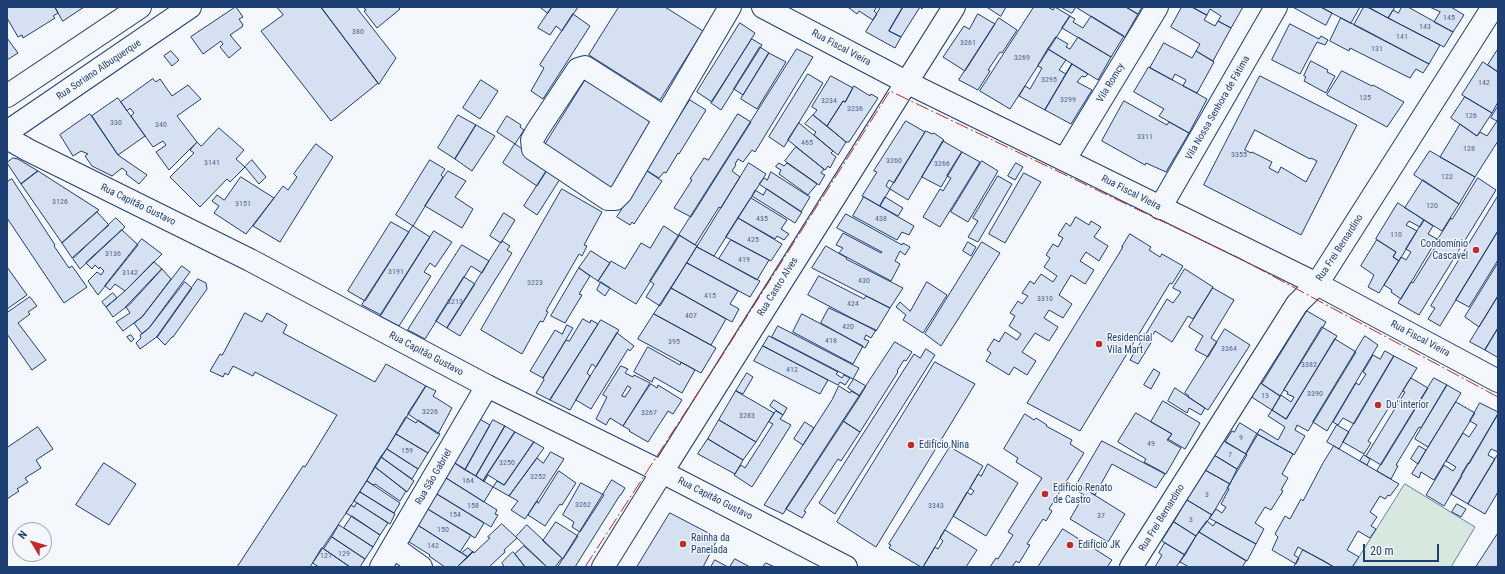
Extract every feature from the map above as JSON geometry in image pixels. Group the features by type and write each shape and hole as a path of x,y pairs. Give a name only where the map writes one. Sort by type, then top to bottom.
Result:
{"street":[{"path":"7,96 140,7"},
{"name":"Rua Soriano Albuquerque","path":"7,132 190,7"},
{"path":"665,118 585,67 578,69 537,131 532,140 533,149 608,199 615,199 621,193 665,118 730,7"},
{"name":"Rua Fiscal Vieira","path":"763,7 906,82 1317,284 1498,381"},
{"name":"Rua Castro Alves","path":"603,567 954,7"},
{"name":"Vila Romcy","path":"1065,159 1157,7"},
{"name":"Vila Nossa Senhora de Fátima","path":"1160,208 1276,7"},
{"name":"Rua Frei Bernardino","path":"1132,567 1297,304 1317,284 1493,7"},
{"name":"Rua Capitão Gustavo","path":"7,138 28,150 250,260 487,386 662,472 846,567"},
{"name":"Rua São Gabriel","path":"381,567 487,386"},
{"path":"393,547 421,567"}],"shaded area":[{"path":"1405,484 1475,527 1451,567 1353,567"}],"building":[{"path":"7,7 55,7 58,13 53,16 55,18 23,38 22,35 18,37 7,18"},
{"path":"55,7 84,7 63,21"},
{"path":"236,7 243,17 239,19 243,25 230,35 241,48 229,58 220,47 223,44 221,41 203,54 191,37"},
{"path":"277,7 321,7 378,83 331,121 261,31 283,15"},
{"path":"321,7 356,7 396,58 379,84"},
{"path":"363,7 398,7 400,9 377,28 364,11 366,10"},
{"path":"540,7 552,7 548,13"},
{"path":"552,7 578,7 562,31 556,26 550,35 538,28"},
{"path":"619,7 665,7 703,31 660,100 589,55"},
{"path":"877,7 874,11 877,14 873,20 859,11 857,14 849,8"},
{"path":"881,7 903,7 889,31 901,37 895,48 866,32"},
{"path":"903,7 920,7 901,37 889,31"},
{"path":"987,7 1006,7 1001,16"},
{"path":"1034,7 1048,7 1053,10 1055,7 1070,16 1010,109 980,91"},
{"path":"1061,7 1076,7 1072,13"},
{"path":"1076,7 1126,7 1138,14 1125,37"},
{"path":"1126,7 1142,7 1138,14"},
{"path":"1182,7 1192,7 1207,15 1204,20 1215,26 1218,21 1231,28 1213,61 1196,51 1200,44 1171,27"},
{"path":"1192,7 1243,7 1231,28 1218,21 1221,16 1210,9 1207,15"},
{"path":"1293,7 1321,7 1332,13 1326,25"},
{"path":"1321,7 1360,7 1351,23"},
{"path":"1364,7 1367,7 1440,45 1429,64 1354,25"},
{"path":"1395,7 1388,18 1370,8"},
{"path":"1402,7 1408,7 1453,32 1444,47 1388,18 1393,10 1398,13"},
{"path":"1430,7 1451,7 1464,15 1453,32 1434,22 1440,12"},
{"path":"573,14 590,26 543,99 531,91 544,68 540,65"},
{"path":"978,14 995,24 965,71 943,57 964,26 969,29"},
{"path":"1070,16 1075,19 1073,22 1083,28 1091,16 1124,36 1111,57 1062,28"},
{"path":"999,18 1017,30 1002,53 1000,52 988,70 990,71 978,90 959,80"},
{"path":"1341,18 1429,64 1423,73 1416,69 1410,78 1350,48 1349,51 1330,41"},
{"path":"740,23 755,33 712,102 697,92"},
{"path":"1290,24 1319,39 1321,36 1328,40 1325,45 1317,42 1300,74 1272,60"},
{"path":"1056,37 1068,44 1066,47 1070,49 1078,37 1111,57 1098,80 1048,49"},
{"path":"7,38 18,53 7,60"},
{"path":"752,39 762,45 721,110 711,103"},
{"path":"1164,43 1192,58 1196,51 1214,62 1197,93 1183,86 1186,80 1175,74 1172,80 1150,68"},
{"path":"760,47 769,53 743,95 734,89"},
{"path":"797,49 813,57 755,152 752,150 743,162 738,159 732,171 740,177 721,208 719,207 695,245 679,235"},
{"path":"1048,49 1066,60 1059,70 1066,74 1072,64 1045,110 1019,96 1025,86 1030,89 1042,68 1038,66"},
{"path":"1498,49 1498,72 1488,65"},
{"path":"171,51 179,60 172,66 164,56"},
{"path":"769,53 786,62 757,109 741,99"},
{"path":"1311,61 1328,70 1327,72 1335,76 1326,93 1304,81 1306,77 1304,76"},
{"path":"1483,62 1498,72 1498,102 1492,113 1462,95"},
{"path":"1072,64 1088,74 1085,77 1082,76 1077,82 1092,90 1071,124 1045,110"},
{"path":"1149,67 1207,99 1189,133 1159,116 1164,109 1134,92"},
{"path":"1342,71 1372,86 1373,85 1404,102 1387,127 1327,95"},
{"path":"808,74 823,83 784,147 769,137"},
{"path":"831,76 853,88 845,102 843,101 827,126 813,115 817,110 812,107"},
{"path":"1260,76 1357,125 1301,235 1204,185","holes":["1255,130 1310,159 1311,158 1317,161 1306,182 1281,167 1278,173 1269,168 1272,162 1245,150"]},
{"path":"153,79 156,82 160,79 172,96 188,85 201,99 177,116 197,142 169,170 156,152 166,145 163,141 153,147 131,116 134,113 130,108 127,111 121,102"},
{"path":"586,79 657,124 614,193 543,148"},
{"path":"481,80 498,91 480,119 463,108"},
{"path":"854,86 870,96 871,94 878,98 849,142 846,142 827,126 843,101 845,102"},
{"path":"1465,97 1492,113 1477,136 1451,118"},
{"path":"118,98 145,136 118,155 92,116"},
{"path":"690,100 706,110 666,173 664,172 659,178 646,170"},
{"path":"1124,101 1167,125 1169,122 1189,133 1166,172 1146,163 1145,165 1102,141"},
{"path":"1498,106 1498,141 1475,177 1440,157 1460,124 1477,136 1480,132 1487,136 1497,121 1491,118"},
{"path":"90,114 118,155 147,175 139,184 126,174 127,172 122,168 112,176 92,166 85,156 88,154 81,151 73,156 60,135"},
{"path":"738,114 751,122 691,217 674,208 692,180 690,179 704,158 708,160"},
{"path":"458,115 476,125 455,159 438,148"},
{"path":"813,115 846,142 838,155 814,135 816,132 805,124"},
{"path":"507,116 521,125 520,127 524,130 515,144 497,132"},
{"path":"906,121 925,132 894,183 889,180 886,186 890,189 880,206 862,196 877,172 874,171"},
{"path":"799,123 833,151 831,153 836,157 830,168 828,166 825,170 788,140"},
{"path":"476,125 495,136 472,171 455,159"},
{"path":"219,128 244,150 236,159 245,167 230,182 227,179 200,207 170,177 194,153 190,150 197,142 201,146"},
{"path":"926,131 932,134 934,133 944,140 908,200 890,189"},
{"path":"943,141 962,152 941,187 922,177"},
{"path":"316,144 333,157 280,242 253,226 283,186 288,190 297,177 294,174"},
{"path":"515,144 549,167 537,186 503,163"},
{"path":"796,147 824,169 821,173 825,175 819,185 785,161"},
{"path":"1430,151 1475,177 1459,204 1414,175"},
{"path":"962,152 980,162 940,227 923,217 940,189 943,191 951,178 947,176"},
{"path":"13,158 18,159 38,171 21,184 7,163"},
{"path":"252,160 266,177 259,184 245,167"},
{"path":"430,160 445,169 441,175 443,177 413,226 396,215"},
{"path":"982,161 998,171 968,222 951,212"},
{"path":"749,163 766,174 714,256 697,247"},
{"path":"779,163 784,166 787,163 817,184 808,195 779,174 781,170 776,167"},
{"path":"1016,163 1023,167 1015,180 1008,176"},
{"path":"549,167 562,176 537,215 524,206"},
{"path":"38,171 99,210 62,243 21,184"},
{"path":"448,171 466,181 455,197 473,209 462,228 425,206"},
{"path":"647,171 662,181 634,224 632,222 630,225 617,217"},
{"path":"771,172 810,197 801,212 759,184 764,178 767,180"},
{"path":"1024,173 1041,182 1005,243 989,234"},
{"path":"998,176 1012,184 978,242 968,237 978,221 973,218"},
{"path":"241,177 274,198 246,234 214,213 219,206 212,201 217,195 224,200"},
{"path":"1478,178 1496,190 1419,315 1398,303 1411,282 1413,283 1439,241 1437,240"},
{"path":"12,179 69,268 72,266 87,287 64,303 7,218 7,182"},
{"path":"1423,180 1459,204 1442,231 1405,208"},
{"path":"562,189 602,212 584,245 587,246 582,256 579,254 546,311 548,312 543,322 540,321 522,354 481,330"},
{"path":"767,189 802,212 795,223 752,196 755,190 763,195"},
{"name":"Condomínio Cascavel","path":"1498,196 1498,231 1440,326 1428,319 1435,308 1431,306"},
{"path":"864,197 914,226 909,235 902,232 897,240 853,216"},
{"path":"885,197 903,208 898,216 880,206"},
{"path":"751,198 787,220 781,229 789,234 784,240 777,236 775,239 738,218"},
{"path":"1398,203 1424,220 1420,227 1409,221 1406,225 1417,231 1399,261 1393,257 1396,252 1376,239"},
{"path":"97,212 109,225 72,258 62,243"},
{"path":"504,213 515,220 501,243 490,236"},
{"path":"846,214 902,245 903,243 910,247 905,255 900,251 895,261 900,264 891,281 839,253 843,248 836,245 843,233 881,253 882,252 837,228"},
{"path":"1076,217 1089,225 1091,221 1101,227 1094,237 1108,246 1099,261 1086,252 1080,261 1094,270 1085,284 1071,275 1059,295 1072,304 1063,318 1049,310 1044,318 1058,327 1049,341 1035,333 1022,352 1036,361 1027,375 1014,367 1009,375 986,361 991,353 987,350 994,339 999,342 1005,332 1017,340 1021,334 1009,326 1015,316 1010,313 1018,301 1022,304 1028,296 1022,293 1030,281 1034,284 1041,274 1053,282 1057,276 1044,267 1050,258 1046,255 1053,244 1058,247 1063,238 1058,235 1066,223 1070,226"},
{"path":"116,218 125,227 80,269 73,259"},
{"path":"738,218 782,244 771,261 726,237"},
{"path":"1424,220 1433,226 1428,234 1437,239 1401,299 1391,292 1392,290 1384,285 1401,257 1406,260 1411,252 1406,249"},
{"path":"391,222 409,232 365,301 348,291"},
{"path":"413,226 430,237 381,315 362,305"},
{"path":"664,226 679,236 636,304 598,281 611,261 625,269 641,243 650,248"},
{"path":"122,230 138,245 98,295 88,281 97,272 101,275 104,271 95,265 92,269 86,263"},
{"path":"434,231 452,242 435,267 430,263 424,272 431,276 399,326 380,316"},
{"path":"1498,231 1498,260 1469,307 1456,300"},
{"name":"Residencial Vila Mart","path":"1130,234 1151,247 1149,250 1160,257 1162,254 1183,266 1172,284 1170,283 1080,431 1027,403"},
{"path":"679,235 697,246 660,306 646,297 654,284 650,281"},
{"path":"142,239 162,254 125,291 115,284 110,290 105,286"},
{"path":"731,240 769,260 757,280 719,259"},
{"path":"1377,240 1396,252 1393,257 1399,261 1379,293 1368,287 1374,275 1361,266"},
{"path":"502,241 510,246 507,250 512,253 460,336 447,328"},
{"path":"968,242 976,247 971,256 963,251"},
{"path":"982,242 1000,253 941,346 925,334"},
{"path":"462,245 489,261 482,273 471,266 425,339 408,330"},
{"path":"826,246 847,258 846,259 903,288 890,308 812,268"},
{"path":"697,247 760,281 750,297 687,263"},
{"path":"591,251 610,263 598,281 579,268"},
{"path":"154,262 162,269 130,304 113,317 106,307 125,291"},
{"path":"687,263 738,291 730,304 739,309 732,322 671,288"},
{"path":"1498,263 1498,296 1479,327 1465,317"},
{"path":"182,266 190,272 149,328 142,334 134,323 142,317"},
{"path":"7,267 27,295 7,309"},
{"path":"579,268 590,276 579,294 582,295 565,323 551,316"},
{"path":"162,269 171,279 142,317 123,331 116,322 130,313 126,307"},
{"path":"1185,269 1213,287 1193,319 1188,316 1172,342 1155,331 1150,340 1152,341 1138,364 1130,360 1167,299 1173,303 1181,292 1173,288"},
{"path":"819,276 864,299 866,296 890,308 876,331 808,295"},
{"path":"464,277 475,284 447,328 436,321"},
{"path":"198,279 206,283 207,289 173,337 165,345 157,337"},
{"path":"185,282 192,288 158,336 140,349 136,343 141,338 140,335 149,328"},
{"path":"601,282 610,288 605,296 597,290"},
{"path":"927,282 947,295 923,333 903,320 906,315 896,307 900,302 910,311"},
{"path":"671,288 726,319 711,345 654,314"},
{"path":"1213,288 1234,300 1211,338 1217,342 1208,357 1195,350 1203,336 1189,327"},
{"path":"113,293 117,298 106,307 102,302"},
{"path":"1498,296 1498,328 1485,350 1470,342"},
{"path":"30,297 37,306 28,312 30,314 18,323 46,360 32,370 7,334 7,313"},
{"path":"829,308 876,330 871,338 866,335 864,339 869,341 865,348 821,323"},
{"path":"1307,311 1326,322 1280,396 1262,384"},
{"path":"245,313 262,322 267,313 287,325 283,333 375,382 386,364 426,386 354,501 310,567 237,567 303,466 305,467 337,415 255,372 253,376 233,366 228,375 225,373 223,377 210,371 220,354 222,355"},
{"path":"654,314 716,348 701,373 638,339"},
{"path":"802,314 863,346 853,364 793,332"},
{"path":"583,319 590,323 591,320 598,324 550,400 536,393 544,380 543,378 566,340 569,341"},
{"path":"601,320 619,330 596,367 592,364 587,373 590,376 570,410 550,400"},
{"path":"567,325 573,328 543,378 530,371 555,330 562,334"},
{"path":"778,326 859,368 853,379 772,337"},
{"path":"1322,327 1337,336 1286,419 1272,410 1281,395 1291,402 1294,397 1287,394 1288,392 1284,390"},
{"path":"1498,328 1498,356 1497,357 1485,350"},
{"path":"1225,329 1250,345 1208,410 1188,397 1189,396 1185,393"},
{"path":"617,333 634,346 630,351 628,349 591,409 576,400"},
{"path":"131,335 134,339 131,342 127,337"},
{"path":"769,336 838,372 836,374 842,378 844,375 850,378 845,385 840,382 838,385 828,380 763,346"},
{"path":"1365,336 1378,345 1327,431 1313,422"},
{"path":"1335,339 1356,352 1308,431 1297,425 1295,430 1305,436 1294,455 1257,434 1260,429 1278,440 1285,427 1268,416 1272,410 1286,419"},
{"path":"895,342 912,352 906,361 904,360 860,432 843,421"},
{"path":"763,346 828,380 820,394 754,361"},
{"path":"648,347 680,365 681,362 695,370 682,393 654,377 652,382 634,372"},
{"path":"926,349 935,355 835,514 819,503 914,354 920,358"},
{"path":"1385,351 1394,356 1354,424 1343,418 1338,425 1333,422 1356,383 1359,385 1366,374 1363,372 1373,355 1380,359"},
{"name":"Du' interior","path":"1394,356 1417,368 1394,405 1391,404 1368,441 1371,443 1364,454 1343,442"},
{"name":"Edifício Nina","path":"935,362 975,384 876,547 837,522"},
{"path":"621,366 628,369 625,373 633,377 634,375 650,383 623,426 610,418 606,425 596,419 607,397 603,395","holes":["628,386 631,388 625,397 622,396"]},
{"path":"1154,369 1160,373 1151,389 1144,385"},
{"path":"747,373 753,377 743,394 736,391"},
{"path":"1411,378 1428,388 1381,465 1366,456 1405,392 1403,391"},
{"path":"1434,378 1447,385 1396,465 1398,466 1391,479 1377,471"},
{"path":"854,379 866,386 860,396 848,388"},
{"path":"1259,382 1280,396 1272,410 1250,396"},
{"path":"651,384 657,388 658,385 682,400 673,414 668,411 648,442 623,426"},
{"path":"1447,385 1461,393 1428,447 1415,439"},
{"path":"426,386 436,391 433,396 452,408 438,434 408,414"},
{"path":"839,386 850,393 851,391 860,396 783,514 764,505 832,400"},
{"path":"1175,388 1205,408 1201,415 1189,408 1187,413 1168,401"},
{"path":"736,391 774,413 756,442 719,420"},
{"path":"774,400 787,408 783,415 770,406"},
{"path":"1163,401 1200,423 1185,449 1168,439 1172,434 1151,422"},
{"path":"1456,402 1475,413 1434,480 1421,472 1419,478 1412,474"},
{"path":"1480,403 1498,412 1498,414 1444,506 1426,495 1444,465 1453,471 1456,467 1446,461 1463,433 1469,437 1477,425 1470,421"},
{"path":"776,411 783,415 780,419 791,425 752,487 734,475 741,465 745,468 773,424 769,422"},
{"path":"1136,413 1172,434 1167,440 1181,448 1166,474 1144,462 1146,459 1118,442"},
{"name":"Edifício Renato de Castro","path":"1025,414 1034,420 1036,418 1047,425 1046,426 1072,440 1070,444 1084,453 1049,509 1052,511 1046,521 1043,519 1027,544 1030,545 1019,563 1016,561 1012,567 990,567 996,558 998,559 1013,535 1008,532 1042,478 1016,462 1018,458 1004,449"},
{"path":"1498,414 1498,452 1491,449 1488,455 1495,459 1468,504 1451,494"},
{"path":"406,417 416,423 418,420 440,434 428,453 396,434"},
{"path":"476,417 490,425 465,470 450,460"},
{"path":"493,420 505,426 476,476 465,470"},
{"path":"719,420 756,442 743,460 708,439"},
{"path":"843,421 860,432 841,461 838,459 804,511 806,512 802,518 786,509"},
{"path":"805,422 814,428 803,445 794,439"},
{"path":"1240,423 1258,434 1246,454 1225,442 1232,431 1234,432"},
{"path":"1337,425 1349,432 1339,449 1327,442"},
{"path":"505,426 515,432 483,481 476,476"},
{"path":"38,427 53,449 36,460 41,468 25,478 28,482 17,489 19,491 7,499 7,448"},
{"path":"515,432 534,442 504,485 488,475 484,482 483,481"},
{"path":"396,434 428,453 418,469 387,449"},
{"path":"1257,434 1293,454 1282,474 1288,478 1281,490 1283,491 1271,510 1265,507 1255,523 1264,529 1256,544 1209,518 1216,509 1222,513 1226,507 1221,504 1229,489 1227,488 1247,455 1246,454"},
{"path":"708,439 743,460 735,474 698,454"},
{"path":"1223,440 1246,454 1237,469 1214,455"},
{"path":"1102,441 1165,474 1156,488 1112,464 1095,495 1077,484"},
{"path":"534,442 544,448 509,496 493,487 497,481 504,485"},
{"path":"1334,446 1399,484 1390,496 1388,495 1385,499 1380,496 1370,512 1377,517 1371,526 1376,529 1370,538 1358,531 1347,550 1359,557 1352,567 1334,567 1298,547 1294,555 1299,558 1296,564 1272,550 1278,537 1275,534 1285,516 1290,519 1301,499 1303,501 1323,463"},
{"path":"1419,446 1426,450 1418,464 1411,459"},
{"path":"950,447 983,466 923,567 921,567 889,548 891,545 889,544"},
{"path":"387,449 418,469 412,479 381,457"},
{"path":"551,452 564,459 525,519 511,510 518,501 509,496 537,458 543,463"},
{"path":"1498,454 1498,492 1485,514 1468,504"},
{"path":"1214,455 1237,469 1230,484 1205,470"},
{"path":"1364,455 1370,459 1367,465 1360,461"},
{"path":"381,457 414,481 407,492 375,467"},
{"path":"452,461 493,487 484,502 443,476"},
{"path":"104,463 136,484 109,525 76,505"},
{"path":"988,464 1018,483 986,536 953,516 967,492 971,495 974,491 970,488 978,474 981,476"},
{"path":"375,467 406,491 400,501 375,484 373,485 367,481"},
{"path":"1205,470 1230,484 1212,515 1187,500"},
{"path":"559,471 576,483 562,505 560,504 545,526 528,515 537,501 538,503"},
{"path":"446,478 497,510 495,514 498,515 491,527 437,494"},
{"path":"612,480 625,488 621,495 575,567 558,567"},
{"path":"367,481 400,503 394,513 360,492"},
{"path":"581,483 604,495 580,532 572,527 574,522 563,515"},
{"path":"1080,486 1125,514 1108,542 1070,519 1084,495 1077,491"},
{"path":"360,492 395,514 390,524 354,501"},
{"path":"435,493 484,523 475,538 426,508"},
{"path":"1187,500 1212,515 1196,536 1174,522"},
{"path":"357,503 388,523 380,535 346,513 351,505 354,507"},
{"path":"1457,504 1466,509 1461,517 1452,512"},
{"path":"426,508 471,535 460,552 416,524"},
{"name":"Rainha da Panelada","path":"670,513 718,538 703,567 637,567"},
{"path":"352,516 380,535 373,547 344,528"},
{"path":"1207,521 1213,526 1216,522 1256,544 1247,561 1199,532"},
{"path":"556,522 578,536 563,559 543,541"},
{"path":"1174,522 1196,536 1185,555 1162,541"},
{"path":"416,524 468,557 457,567 445,567 429,556 430,555 406,540"},
{"path":"502,524 517,538 504,550 505,552 489,567 457,567 473,551 474,553 490,538 488,537"},
{"path":"339,525 373,547 365,559 332,537"},
{"path":"527,525 562,558 555,567 547,567 516,537"},
{"name":"Edifício JK","path":"1063,529 1112,560 1107,567 1038,567"},
{"path":"945,530 977,550 966,567 923,567 935,547 938,549 943,541 940,538"},
{"path":"1199,532 1246,561 1242,567 1189,567 1180,562"},
{"path":"1498,533 1497,567 1476,567"},
{"path":"332,537 365,559 360,567 350,567 324,549"},
{"path":"1165,543 1185,555 1176,567 1155,567 1162,555 1159,553"},
{"path":"524,546 547,567 525,567 515,554"},
{"path":"322,548 350,567 319,567 314,564 313,563"},
{"path":"468,548 473,552 468,557 462,553"},
{"path":"1303,550 1324,561 1334,567 1294,567"},
{"path":"513,552 525,567 505,567 503,565 502,563"},
{"path":"735,559 750,567 730,567"},
{"path":"715,560 728,567 711,567"},
{"path":"766,563 775,567 763,567"}],"power":[{"path":"585,567 718,362 890,91 1239,258 1498,397"}],"place":[{"name":"Condomínio Cascavel","path":"1476,250"},
{"name":"Residencial Vila Mart","path":"1099,344"},
{"name":"Du' interior","path":"1378,405"},
{"name":"Edifício Nina","path":"911,445"},
{"name":"Edifício Renato de Castro","path":"1045,494"},
{"name":"Rainha da Panelada","path":"683,544"},
{"name":"Edifício JK","path":"1070,545"}]}
